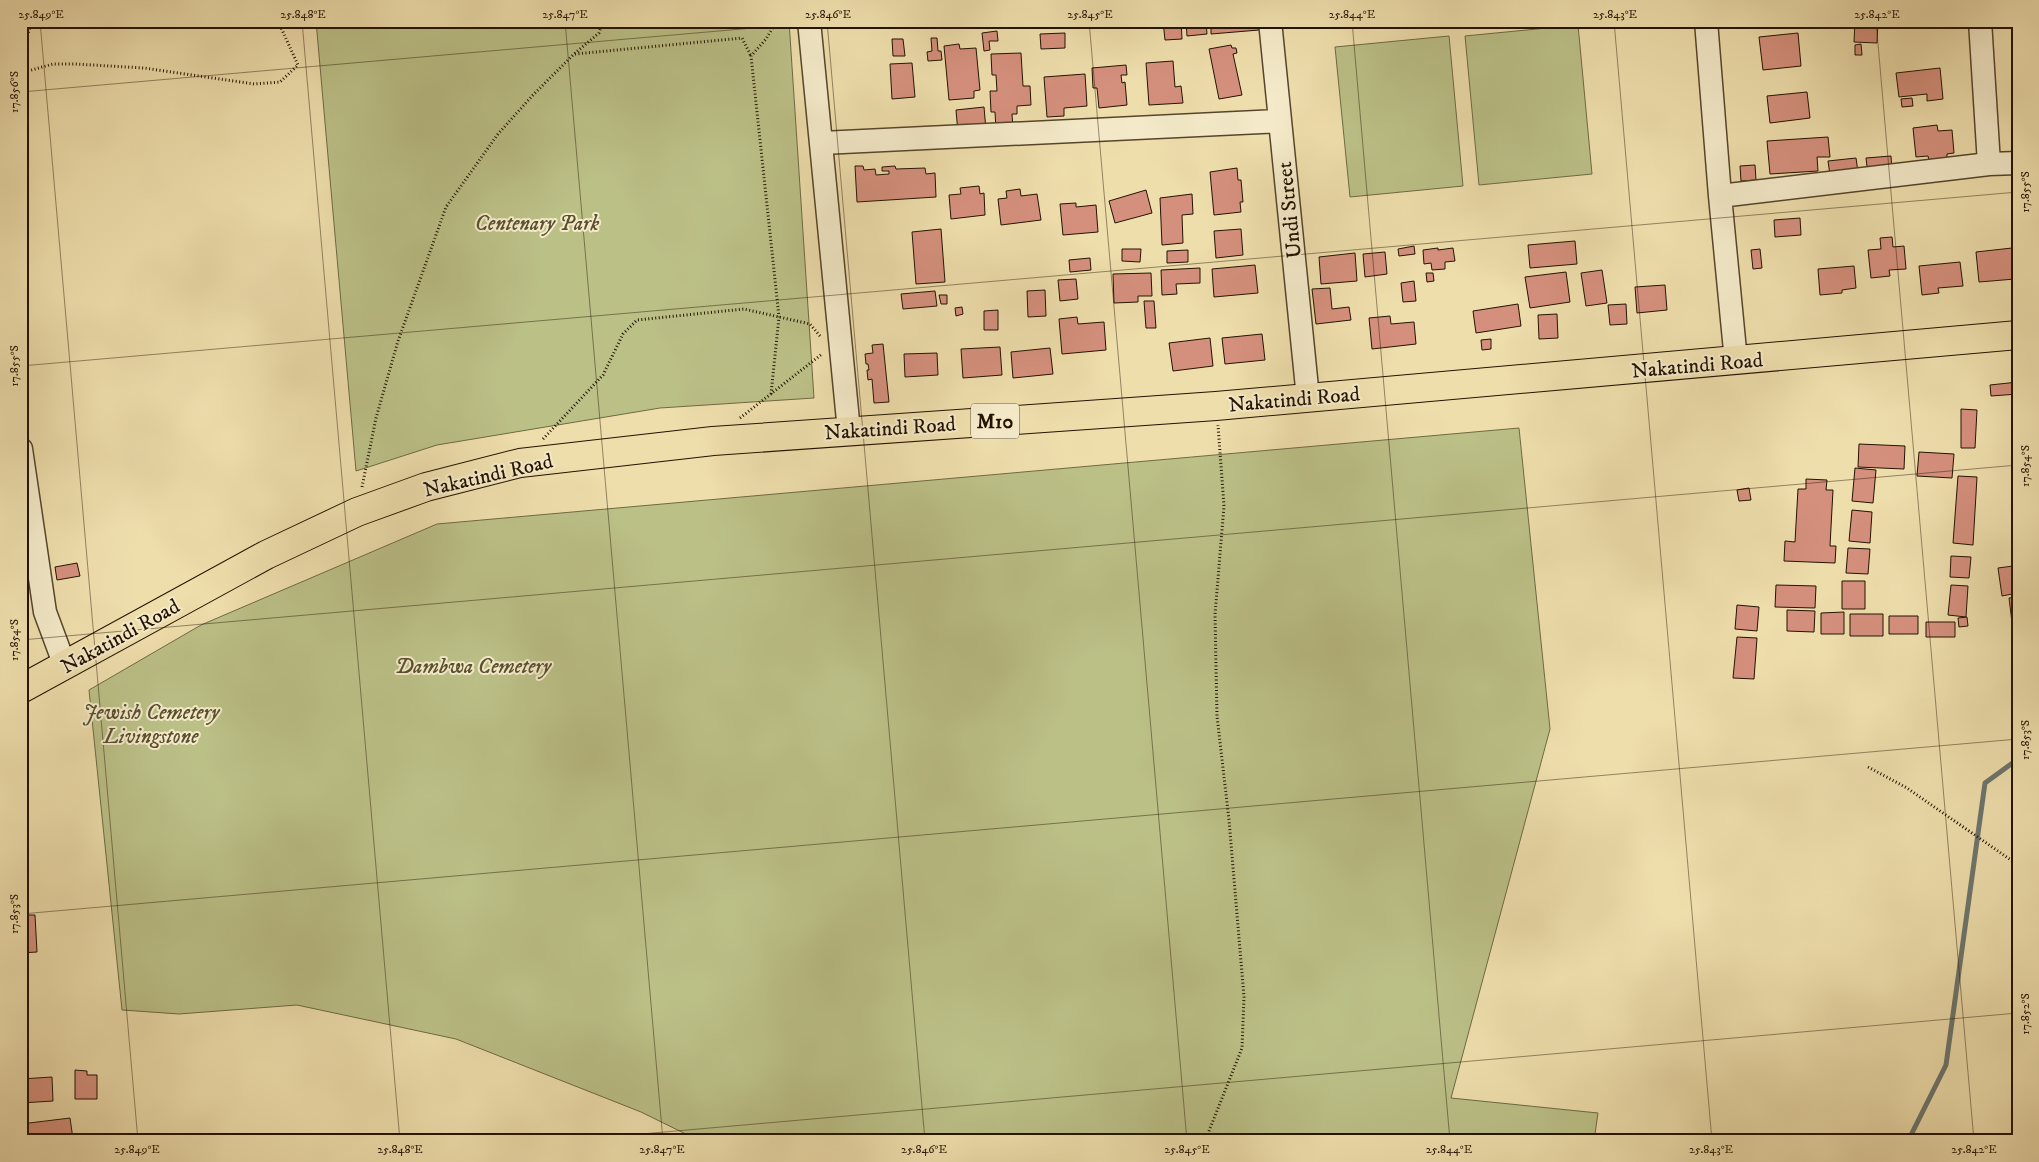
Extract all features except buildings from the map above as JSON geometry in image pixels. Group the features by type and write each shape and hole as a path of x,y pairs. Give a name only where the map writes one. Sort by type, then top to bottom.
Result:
{"highway":[{"name":"Nakatindi Road","path":"21,689 266,555 357,512 426,487 520,463 713,441 1216,406 2018,335"}],"street":[{"path":"809,21 849,431"},
{"name":"Undi Street","path":"1270,21 1308,398"},
{"path":"1706,21 1736,361"},
{"path":"1980,21 1989,164"},
{"path":"822,143 1280,121"},
{"path":"1720,196 1989,164 2018,163"},
{"path":"21,449 44,612 65,666"}],"path":[{"path":"21,56 32,21"},
{"path":"21,73 53,64 75,64 144,68 254,84 280,82 298,65 278,21"},
{"path":"357,512 376,418 398,341 446,207 498,134 574,54 599,33 602,21"},
{"path":"751,56 766,39 777,21"},
{"path":"574,54 742,38 751,56 779,317 771,394"},
{"path":"520,463 602,375 623,334 636,320 744,309 810,324 823,340"},
{"path":"823,347 823,353"},
{"path":"823,353 844,365"},
{"path":"713,441 823,353"},
{"path":"21,356 23,369 21,369"},
{"path":"1206,1141 1242,1048 1244,997 1217,716 1215,616 1224,506 1216,406"},
{"path":"1868,767 1907,788 2018,866"}],"green space":[{"name":"Centenary Park","path":"316,21 789,21 814,398 660,408 437,445 356,471"},
{"path":"1578,25 1592,174 1479,185 1465,36"},
{"path":"1449,36 1463,186 1350,197 1335,47"},
{"path":"1519,428 1550,729 1451,1098 1598,1113 1594,1141 700,1141 641,1112 456,1039 297,1005 179,1014 122,1010 89,690 201,625 437,524"}],"waterway":[{"path":"1908,1141 1946,1065 1985,783 2018,759"}],"park label":[{"name":"Dambwa Cemetery","path":"473,666"},
{"name":"Jewish Cemetery Livingstone","path":"151,724"}]}
